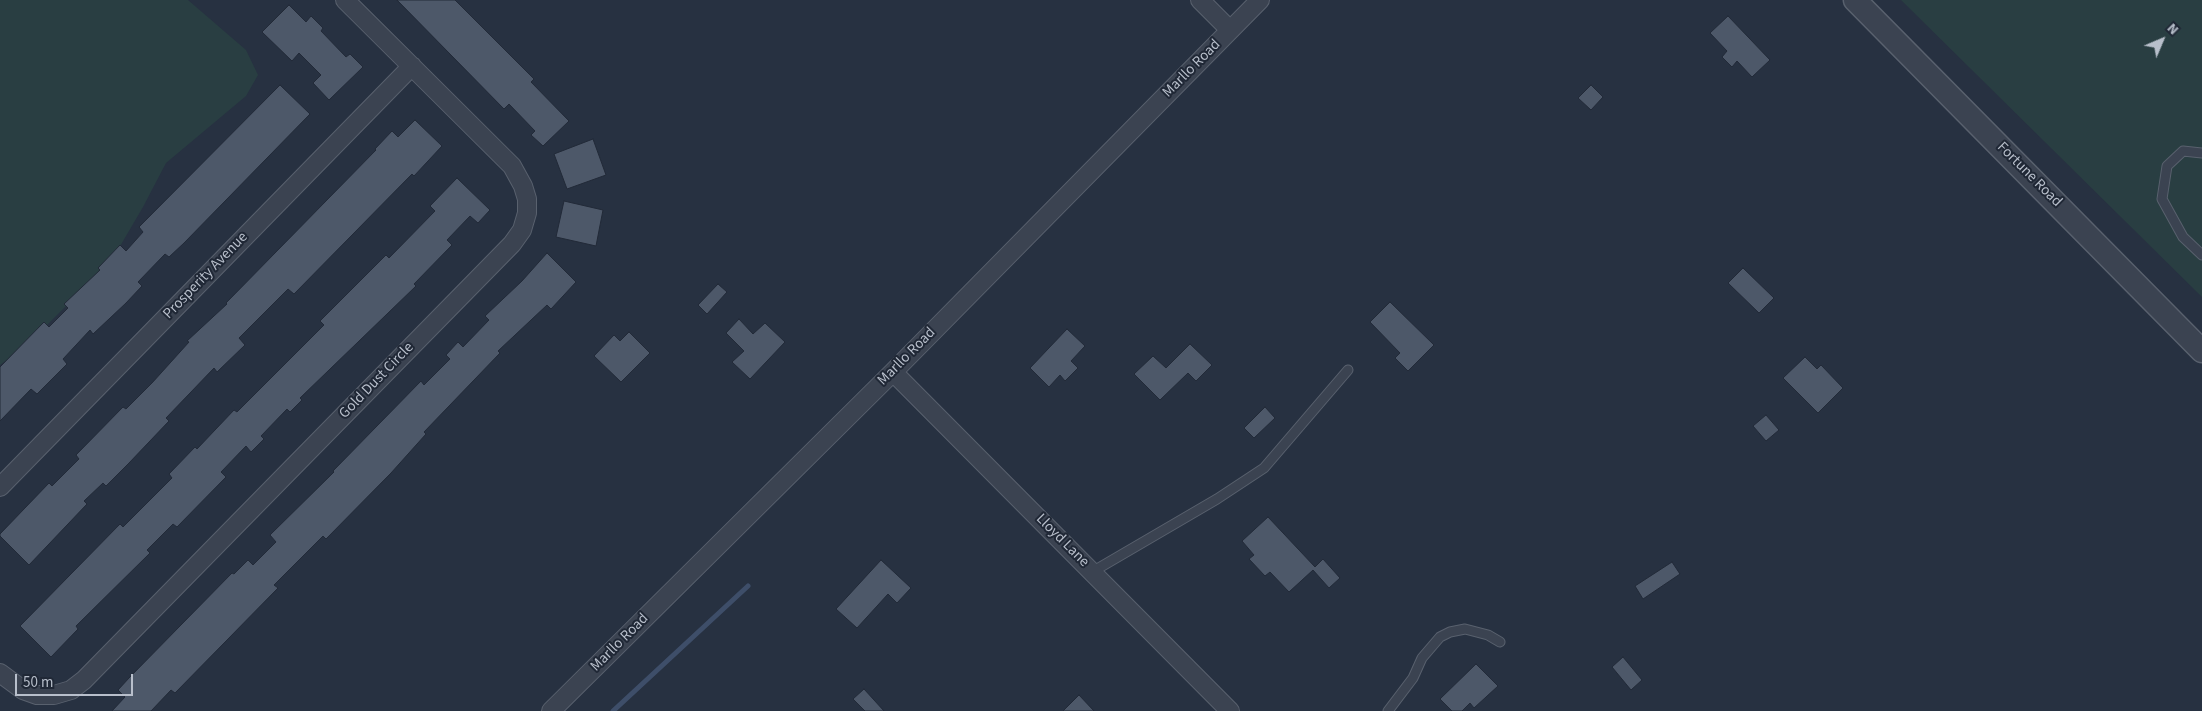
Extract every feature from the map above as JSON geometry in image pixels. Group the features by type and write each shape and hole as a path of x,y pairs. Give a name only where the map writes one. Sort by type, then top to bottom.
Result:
{"street":[{"name":"Gold Dust Circle","path":"0,673 9,682 22,690 38,696 54,695 71,690 84,680 512,244 522,230 527,213 527,199 523,186 512,166 345,0"},
{"path":"1200,0 1230,30"},
{"name":"Marllo Road","path":"552,711 893,372 1260,0"},
{"name":"Fortune Road","path":"1855,0 2202,351"},
{"name":"Prosperity Avenue","path":"0,487 412,66"},
{"name":"Lloyd Lane","path":"893,372 1230,711"}],"lane":[{"path":"2202,153 2184,151 2167,166 2162,199 2183,237 2202,255"},
{"path":"1092,572 1217,499 1264,468 1348,370"},
{"path":"1388,711 1413,678 1422,658 1440,637 1450,632 1465,629 1488,635 1500,642"}],"green space":[{"path":"0,0 188,0 246,50 258,75 246,96 166,163 112,260 28,344 0,365"},
{"path":"1901,0 2202,0 2202,297"}],"building":[{"path":"397,0 455,0 534,79 531,82 569,121 543,146 531,135 535,131 509,104 504,109"},
{"path":"289,5 306,22 311,16 323,28 321,31 346,57 350,54 363,67 329,100 313,83 321,75 299,53 292,61 262,32"},
{"path":"1728,16 1770,60 1752,77 1737,61 1732,67 1722,57 1727,51 1710,33"},
{"path":"280,85 310,114 184,243 169,257 165,254 138,282 142,286 126,303 93,334 90,330 63,359 67,364 37,394 31,389 0,421 0,367 44,322 49,327 68,308 64,304 100,270 98,268 120,245 126,251 143,232 139,227"},
{"path":"1591,85 1603,97 1591,110 1578,98"},
{"path":"415,120 442,146 294,294 288,289 239,338 245,345 217,372 214,368 166,418 169,421 129,463 106,486 103,483 84,501 87,504 29,565 0,534 49,483 52,486 79,459 76,455 123,407 126,409 152,383 189,342 187,341 227,304 376,150 392,131 398,137"},
{"path":"593,139 606,175 567,189 554,154"},
{"path":"457,178 490,210 478,223 470,216 447,240 452,245 414,284 416,286 300,398 302,400 290,412 287,409 261,436 264,439 251,452 246,446 221,472 226,477 177,527 173,524 147,550 150,553 76,626 78,629 51,657 20,626 120,524 123,527 172,478 169,474 195,447 197,449 234,410 237,412 324,325 320,321 386,255 389,258 435,211 430,206"},
{"path":"564,201 603,210 596,246 556,237"},
{"path":"547,253 576,282 551,309 547,305 498,351 500,353 424,432 426,434 391,473 326,539 323,536 274,585 278,588 175,693 171,690 151,711 112,711 125,697 118,690 129,678 232,573 234,574 248,560 253,565 276,542 270,535 334,472 421,381 424,385 450,359 446,355 458,342 463,347 489,320 485,316 522,281"},
{"path":"1743,268 1774,298 1759,313 1728,283"},
{"path":"718,284 727,292 707,314 698,305"},
{"path":"1390,302 1434,345 1408,371 1395,358 1400,353 1370,322"},
{"path":"739,319 753,334 765,323 785,342 750,379 732,362 744,351 726,333"},
{"path":"1067,329 1085,346 1071,361 1078,368 1065,381 1060,375 1049,387 1030,368"},
{"path":"629,332 650,353 621,382 594,356 614,335 620,341"},
{"path":"1190,344 1212,365 1196,381 1188,373 1160,400 1134,374 1153,356 1166,368"},
{"path":"1805,357 1817,369 1821,365 1843,388 1818,413 1783,378"},
{"path":"1265,407 1275,418 1254,438 1244,428"},
{"path":"1766,415 1779,430 1766,441 1753,426"},
{"path":"1268,517 1315,567 1323,559 1340,578 1329,588 1313,570 1289,592 1270,572 1265,576 1249,559 1254,555 1242,541"},
{"path":"881,560 911,588 897,603 888,594 857,628 836,609"},
{"path":"1672,562 1680,574 1643,599 1635,586"},
{"path":"1623,657 1642,680 1631,690 1612,667"},
{"path":"1476,664 1498,686 1474,708 1470,703 1462,711 1452,711 1440,699"},
{"path":"864,689 884,711 865,711 853,699"},
{"path":"1079,695 1094,711 1063,711"}],"waterway":[{"path":"613,711 748,586"}]}
